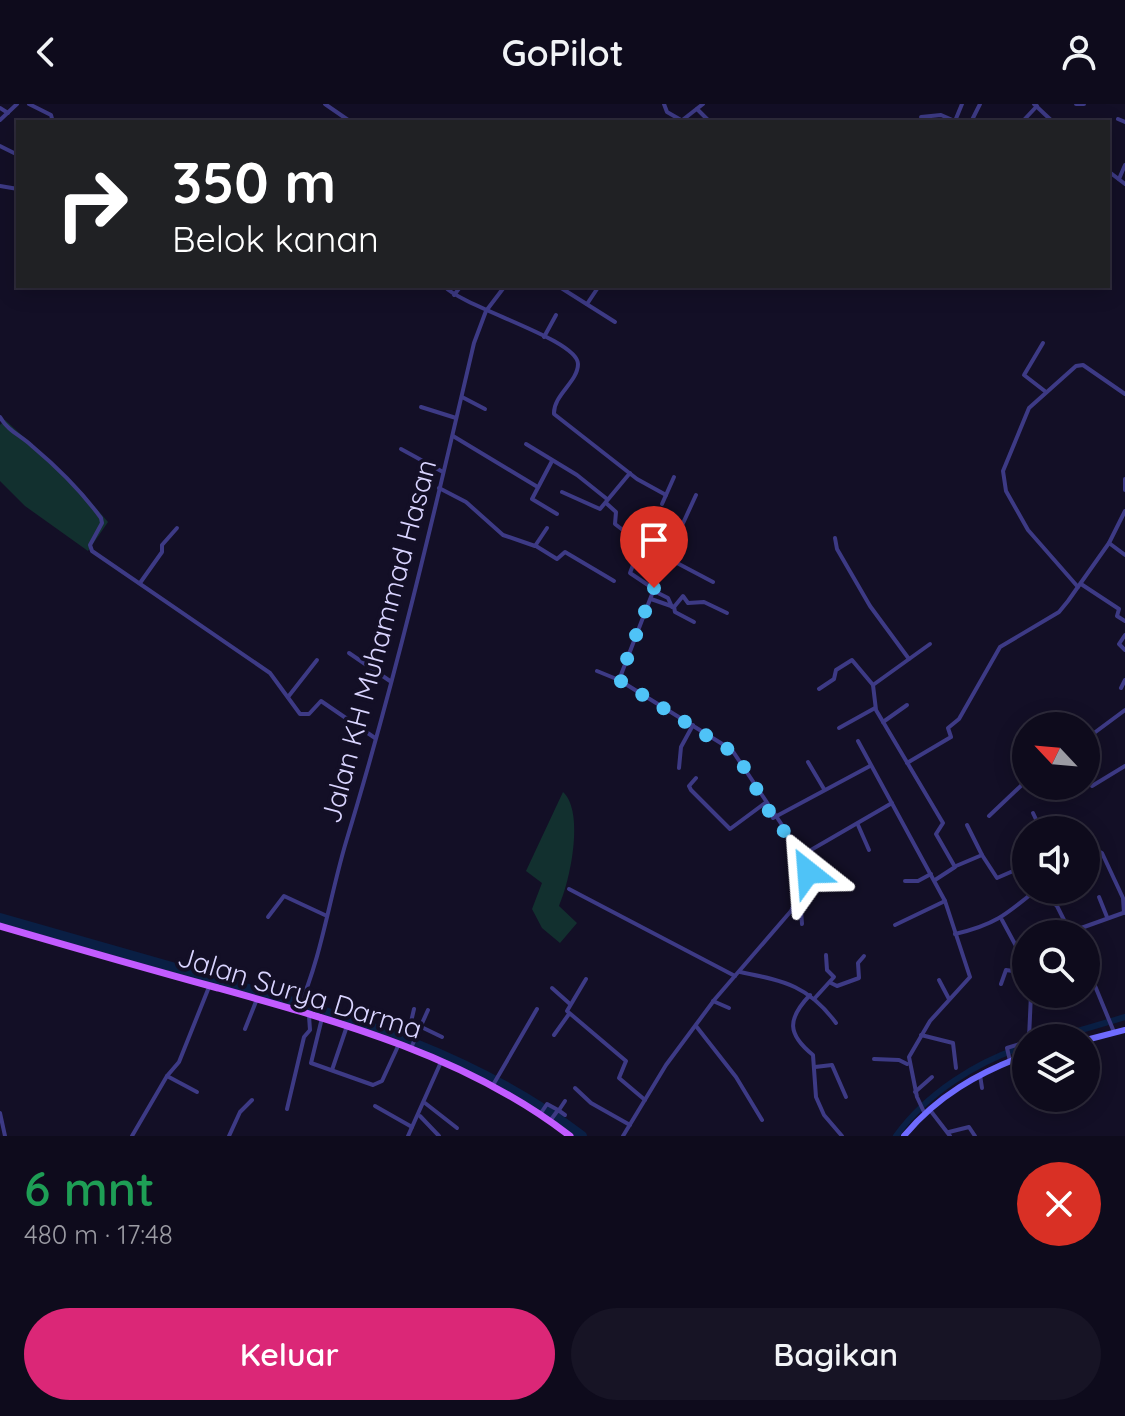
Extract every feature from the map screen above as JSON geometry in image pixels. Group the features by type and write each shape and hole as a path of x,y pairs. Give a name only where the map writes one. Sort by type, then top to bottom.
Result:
{"main road":[{"name":"Jalan Surya Darma","path":"0,926 209,986 298,1008 412,1046 494,1083 541,1112 570,1136"},
{"path":"1100,1036 1125,1030"},
{"path":"904,1136 925,1109 1010,1059"}],"street":[{"path":"0,120 17,104"},
{"path":"29,104 51,115 52,120"},
{"path":"325,104 348,120"},
{"path":"664,104 667,112 679,120"},
{"path":"681,120 703,104"},
{"path":"1037,106 1044,104"},
{"path":"1076,104 1084,104"},
{"path":"0,108 8,113"},
{"path":"697,109 708,120"},
{"path":"921,117 936,115 953,120"},
{"path":"1118,119 1125,122"},
{"path":"1119,179 1125,165"},
{"path":"1110,172 1125,184"},
{"path":"446,288 486,311 559,342 578,363 554,407 554,414 630,473 666,495"},
{"path":"454,295 459,288"},
{"name":"Jalan KH Muhammad Hasan","path":"298,1008 313,978 461,397 486,311 503,288"},
{"path":"561,288 615,322"},
{"path":"587,304 598,288"},
{"path":"544,337 556,315"},
{"path":"1043,343 1024,375 1046,392"},
{"path":"1125,394 1080,364 1029,408 1003,471 1005,488 1028,530 1080,585 1119,609 1117,616 1125,621"},
{"path":"461,397 485,409"},
{"path":"421,407 456,418"},
{"path":"0,417 7,429 34,447 101,518 101,525 90,545 92,551 270,673 303,715 309,714 319,700 375,738"},
{"path":"453,436 536,486"},
{"path":"526,444 574,473 616,512 615,524 641,544 713,582"},
{"path":"401,449 443,472"},
{"path":"552,461 536,486 532,499 557,514"},
{"path":"562,492 595,509 630,473"},
{"path":"662,504 674,477"},
{"path":"1125,479 1125,490"},
{"path":"439,488 466,502 503,535 536,546 557,559 565,552 614,581"},
{"path":"667,558 696,495"},
{"path":"907,763 951,737 948,728 959,719 1000,647 1059,612 1109,543 1125,511"},
{"path":"140,583 162,552 162,544 177,528"},
{"path":"536,546 547,528"},
{"path":"835,538 857,584 909,659"},
{"path":"1109,543 1125,555"},
{"path":"641,544 630,573 653,586 654,590 668,598 675,612 694,622"},
{"path":"619,680 654,590"},
{"path":"673,607 682,596 688,603 704,602 727,613"},
{"path":"651,599 673,607"},
{"path":"1125,635 1119,644 1125,650"},
{"path":"873,685 930,644"},
{"path":"349,653 390,681"},
{"path":"288,697 317,660"},
{"path":"819,689 834,679 836,670 852,660 873,685 875,708 943,823 936,834 955,867"},
{"path":"597,671 619,680 737,755 773,818 803,854 807,870 815,883"},
{"path":"1121,688 1125,680"},
{"path":"883,722 907,705"},
{"path":"839,728 875,708"},
{"path":"1100,729 1125,710"},
{"path":"679,768 681,747 693,725"},
{"path":"858,741 945,901 970,977 921,1035 909,1057 908,1065 916,1094 925,1109 950,1134 969,1127 975,1136"},
{"path":"808,762 824,789"},
{"path":"773,818 871,765"},
{"path":"1100,781 1125,766"},
{"path":"696,778 690,789 730,829 765,803"},
{"path":"989,816 1012,794"},
{"path":"803,854 892,803"},
{"path":"858,825 869,850"},
{"path":"967,825 997,878 1012,871"},
{"path":"1100,852 1123,898 1124,914 1100,920"},
{"path":"935,880 982,855"},
{"path":"623,1136 666,1065 713,1001 794,905 792,887 807,870"},
{"path":"905,881 918,881 931,874"},
{"path":"569,889 738,974 796,984 836,1023"},
{"path":"268,917 284,896 327,916"},
{"path":"1100,900 1107,917"},
{"path":"895,925 945,901"},
{"path":"955,934 985,928 1021,904"},
{"path":"794,905 801,910 802,924"},
{"path":"1002,919 1012,938"},
{"path":"826,955 827,970 834,975 831,983 795,1014 793,1030 797,1042 813,1055 816,1097 824,1115 842,1136"},
{"path":"831,983 837,986 859,978 858,963 864,956"},
{"path":"1001,984 1006,970 1012,971"},
{"path":"554,1035 569,1014 570,1004 586,979"},
{"path":"939,980 949,999"},
{"path":"132,1136 167,1076 179,1062 209,986"},
{"path":"552,988 570,1004"},
{"path":"1100,994 1114,1032"},
{"path":"245,1029 257,999"},
{"path":"713,1001 729,1008"},
{"path":"414,1009 410,1021 442,1037"},
{"path":"494,1083 537,1009"},
{"path":"412,1046 428,1010"},
{"path":"287,1109 304,1037 310,1030 310,1014"},
{"path":"569,1014 626,1061 619,1078 645,1100"},
{"path":"322,1018 310,1061 332,1070 378,1085 399,1044"},
{"path":"332,1070 347,1026"},
{"path":"696,1026 736,1077 762,1120"},
{"path":"921,1035 953,1043 956,1068"},
{"path":"1010,1059 1007,1048 1012,1046"},
{"path":"874,1059 899,1060 908,1065"},
{"path":"408,1136 420,1116 441,1061"},
{"path":"815,1067 832,1065 846,1097"},
{"path":"980,1074 982,1088"},
{"path":"167,1076 197,1092"},
{"path":"916,1094 932,1077"},
{"path":"575,1088 591,1103 630,1125"},
{"path":"229,1136 240,1112 252,1100"},
{"path":"551,1119 565,1101"},
{"path":"425,1103 457,1128"},
{"path":"541,1112 546,1105 565,1115"},
{"path":"375,1106 412,1127"},
{"path":"0,1113 5,1136"},
{"path":"420,1116 439,1136"}],"green space":[{"path":"5,420 75,484 108,522 88,551 25,506 0,481 0,425"},
{"path":"563,792 570,802 574,831 571,865 559,906 577,923 560,943 542,928 532,909 542,883 526,871"}],"waterway":[{"path":"0,918 368,1026 456,1061 499,1083 582,1136"},
{"path":"1100,1024 1125,1017"},
{"path":"896,1136 937,1093 971,1070 1012,1051"}],"route":[{"path":"654,588 619,680 627,688 701,729 737,755 773,818 803,854 808,872"}]}
